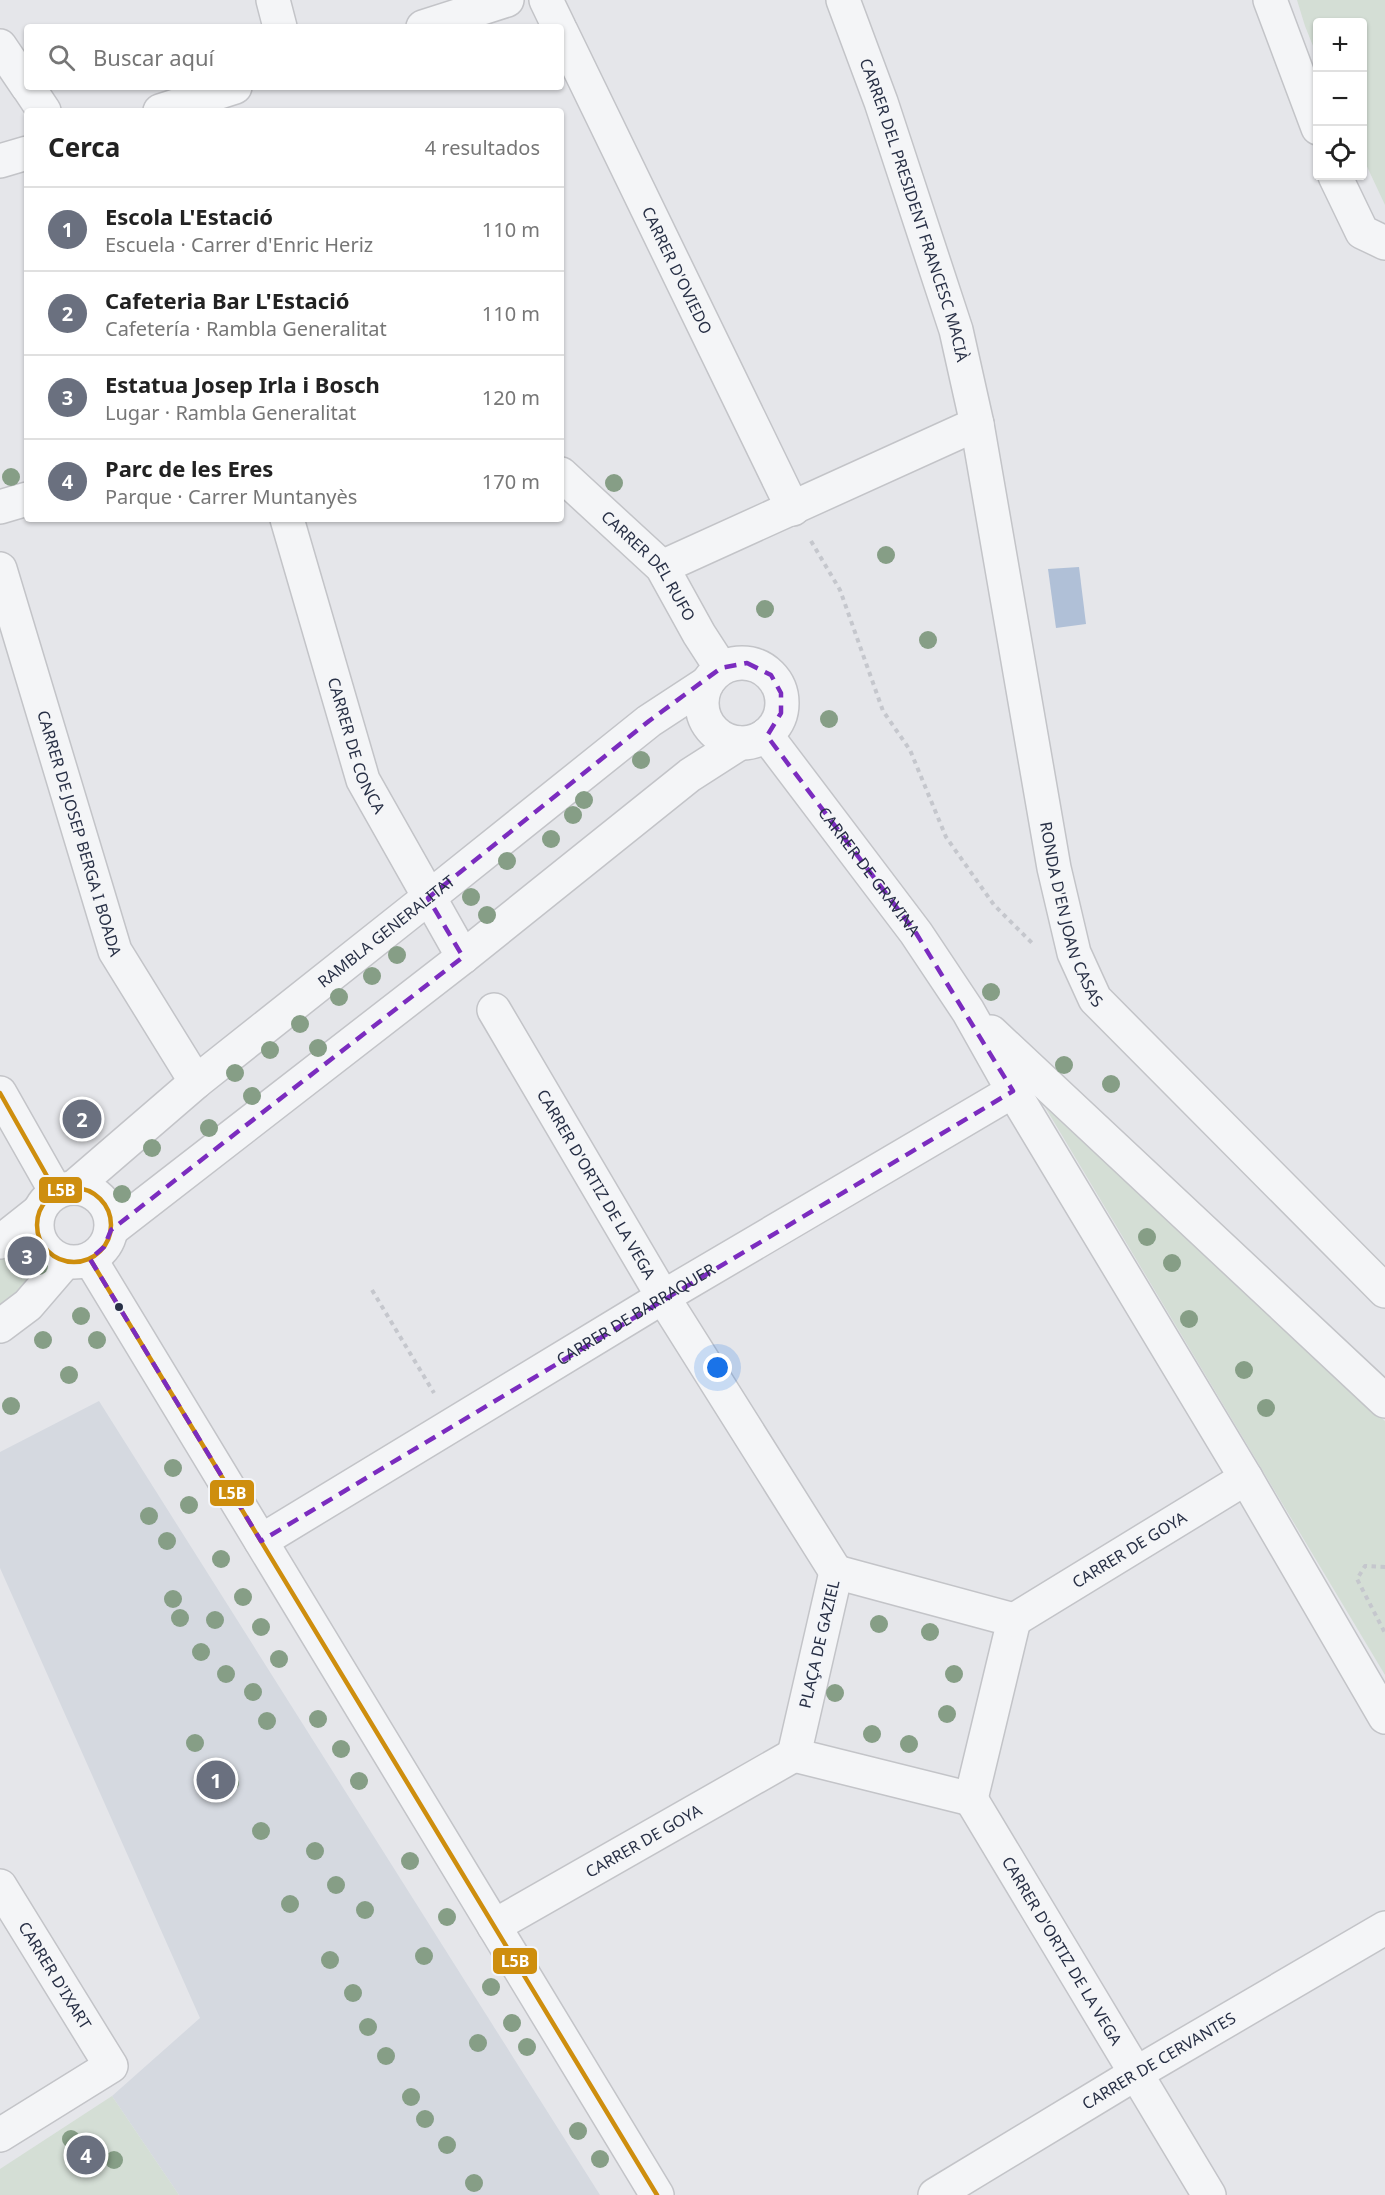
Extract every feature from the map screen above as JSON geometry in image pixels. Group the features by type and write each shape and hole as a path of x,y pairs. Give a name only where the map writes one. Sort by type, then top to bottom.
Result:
{"street":[{"path":"273,0 279,24"},
{"path":"432,24 507,0"},
{"name":"CARRER D'OVIEDO","path":"546,0 558,24"},
{"name":"CARRER DEL PRESIDENT FRANCESC MACIÀ","path":"843,0 881,102 956,330 977,424"},
{"path":"1270,0 1316,126"},
{"name":"CARRER D'OVIEDO","path":"564,37 793,509"},
{"path":"0,46 24,82"},
{"path":"30,90 42,108"},
{"path":"169,108 226,90"},
{"path":"0,161 24,154"},
{"path":"1337,180 1362,232 1385,243"},
{"path":"662,567 977,424"},
{"name":"RONDA D'EN JOAN CASAS","path":"977,424 1054,868 1074,953 1095,999 1385,1291"},
{"name":"CARRER DEL RUFO","path":"564,477 662,567 699,634 714,675"},
{"path":"0,507 24,499"},
{"name":"CARRER DE CONCA","path":"288,522 363,780 463,957"},
{"name":"CARRER DE JOSEP BERGA I BOADA","path":"0,569 115,951 196,1082"},
{"path":"111,1230 463,957 690,775 753,739 776,725 781,713 782,699 775,681 760,667 747,663 734,663 714,675 701,703 706,723 721,738 753,739"},
{"name":"RAMBLA GENERALITAT","path":"0,1242 196,1082 649,721 714,675"},
{"name":"CARRER DE GRAVINA","path":"753,739 916,933 968,1011"},
{"name":"CARRER D'ORTIZ DE LA VEGA","path":"494,1010 663,1297 836,1572"},
{"path":"968,1011 1013,1091 1246,1478 1385,1717"},
{"path":"968,1011 1385,1401"},
{"name":"CARRER DE BARRAQUER","path":"261,1542 663,1297 1013,1091"},
{"path":"0,1093 56,1197"},
{"path":"0,1326 28,1305 77,1261 104,1248 111,1230 110,1214 102,1200 89,1191 56,1197 36,1223 41,1244 55,1258 77,1261 261,1542 657,2195"},
{"name":"CARRER DE GOYA","path":"1014,1620 1246,1478"},
{"name":"PLAÇA DE GAZIEL","path":"794,1755 836,1572 1014,1620"},
{"path":"794,1755 971,1799 1014,1620"},
{"name":"CARRER DE GOYA","path":"494,1926 794,1755"},
{"name":"CARRER D'ORTIZ DE LA VEGA","path":"971,1799 1209,2195"},
{"name":"CARRER D'IXART","path":"0,1886 111,2066 0,2134"},
{"name":"CARRER DE CERVANTES","path":"935,2195 1135,2074 1385,1928"}],"path":[{"path":"793,509 840,590 884,711 910,750 946,837 994,905 1033,944 1074,953"},
{"path":"372,1290 452,1425"},
{"path":"1385,1567 1365,1566 1357,1579 1385,1633"}],"highlighted area":[{"path":"747,663 771,675 781,693 781,713 767,736 916,933 1013,1091 261,1541 90,1259 104,1247 111,1230 463,957 428,898 649,721 721,668"}],"shaded area":[{"path":"1297,0 1385,0 1385,205 1367,167 1367,18 1313,18 1313,46"},
{"path":"1045,1107 1385,1421 1385,1675"},
{"path":"22,1240 47,1271 0,1309 0,1258"},
{"path":"99,1401 600,2195 179,2195 112,2096 200,2018 0,1568 0,1452"},
{"path":"112,2096 179,2195 0,2195 0,2169"}],"water":[{"path":"1079,567 1086,624 1056,628 1048,569"}],"transit line":[{"name":"L5B","path":"0,1093 56,1192"},
{"name":"L5B","path":"67,1188 81,1188 95,1194 105,1204 111,1218 111,1225 109,1239 95,1256 81,1262 67,1262 53,1256 43,1246 37,1232 37,1218 43,1204 53,1194 67,1188"},
{"name":"L5B","path":"90,1259 657,2195"}],"place":[{"name":"Cafeteria Bar L'Estació","path":"82,1119"},
{"name":"Estatua Josep Irla i Bosch","path":"27,1256"},
{"name":"Escola L'Estació","path":"216,1780"},
{"name":"Parc de les Eres","path":"86,2155"}]}
